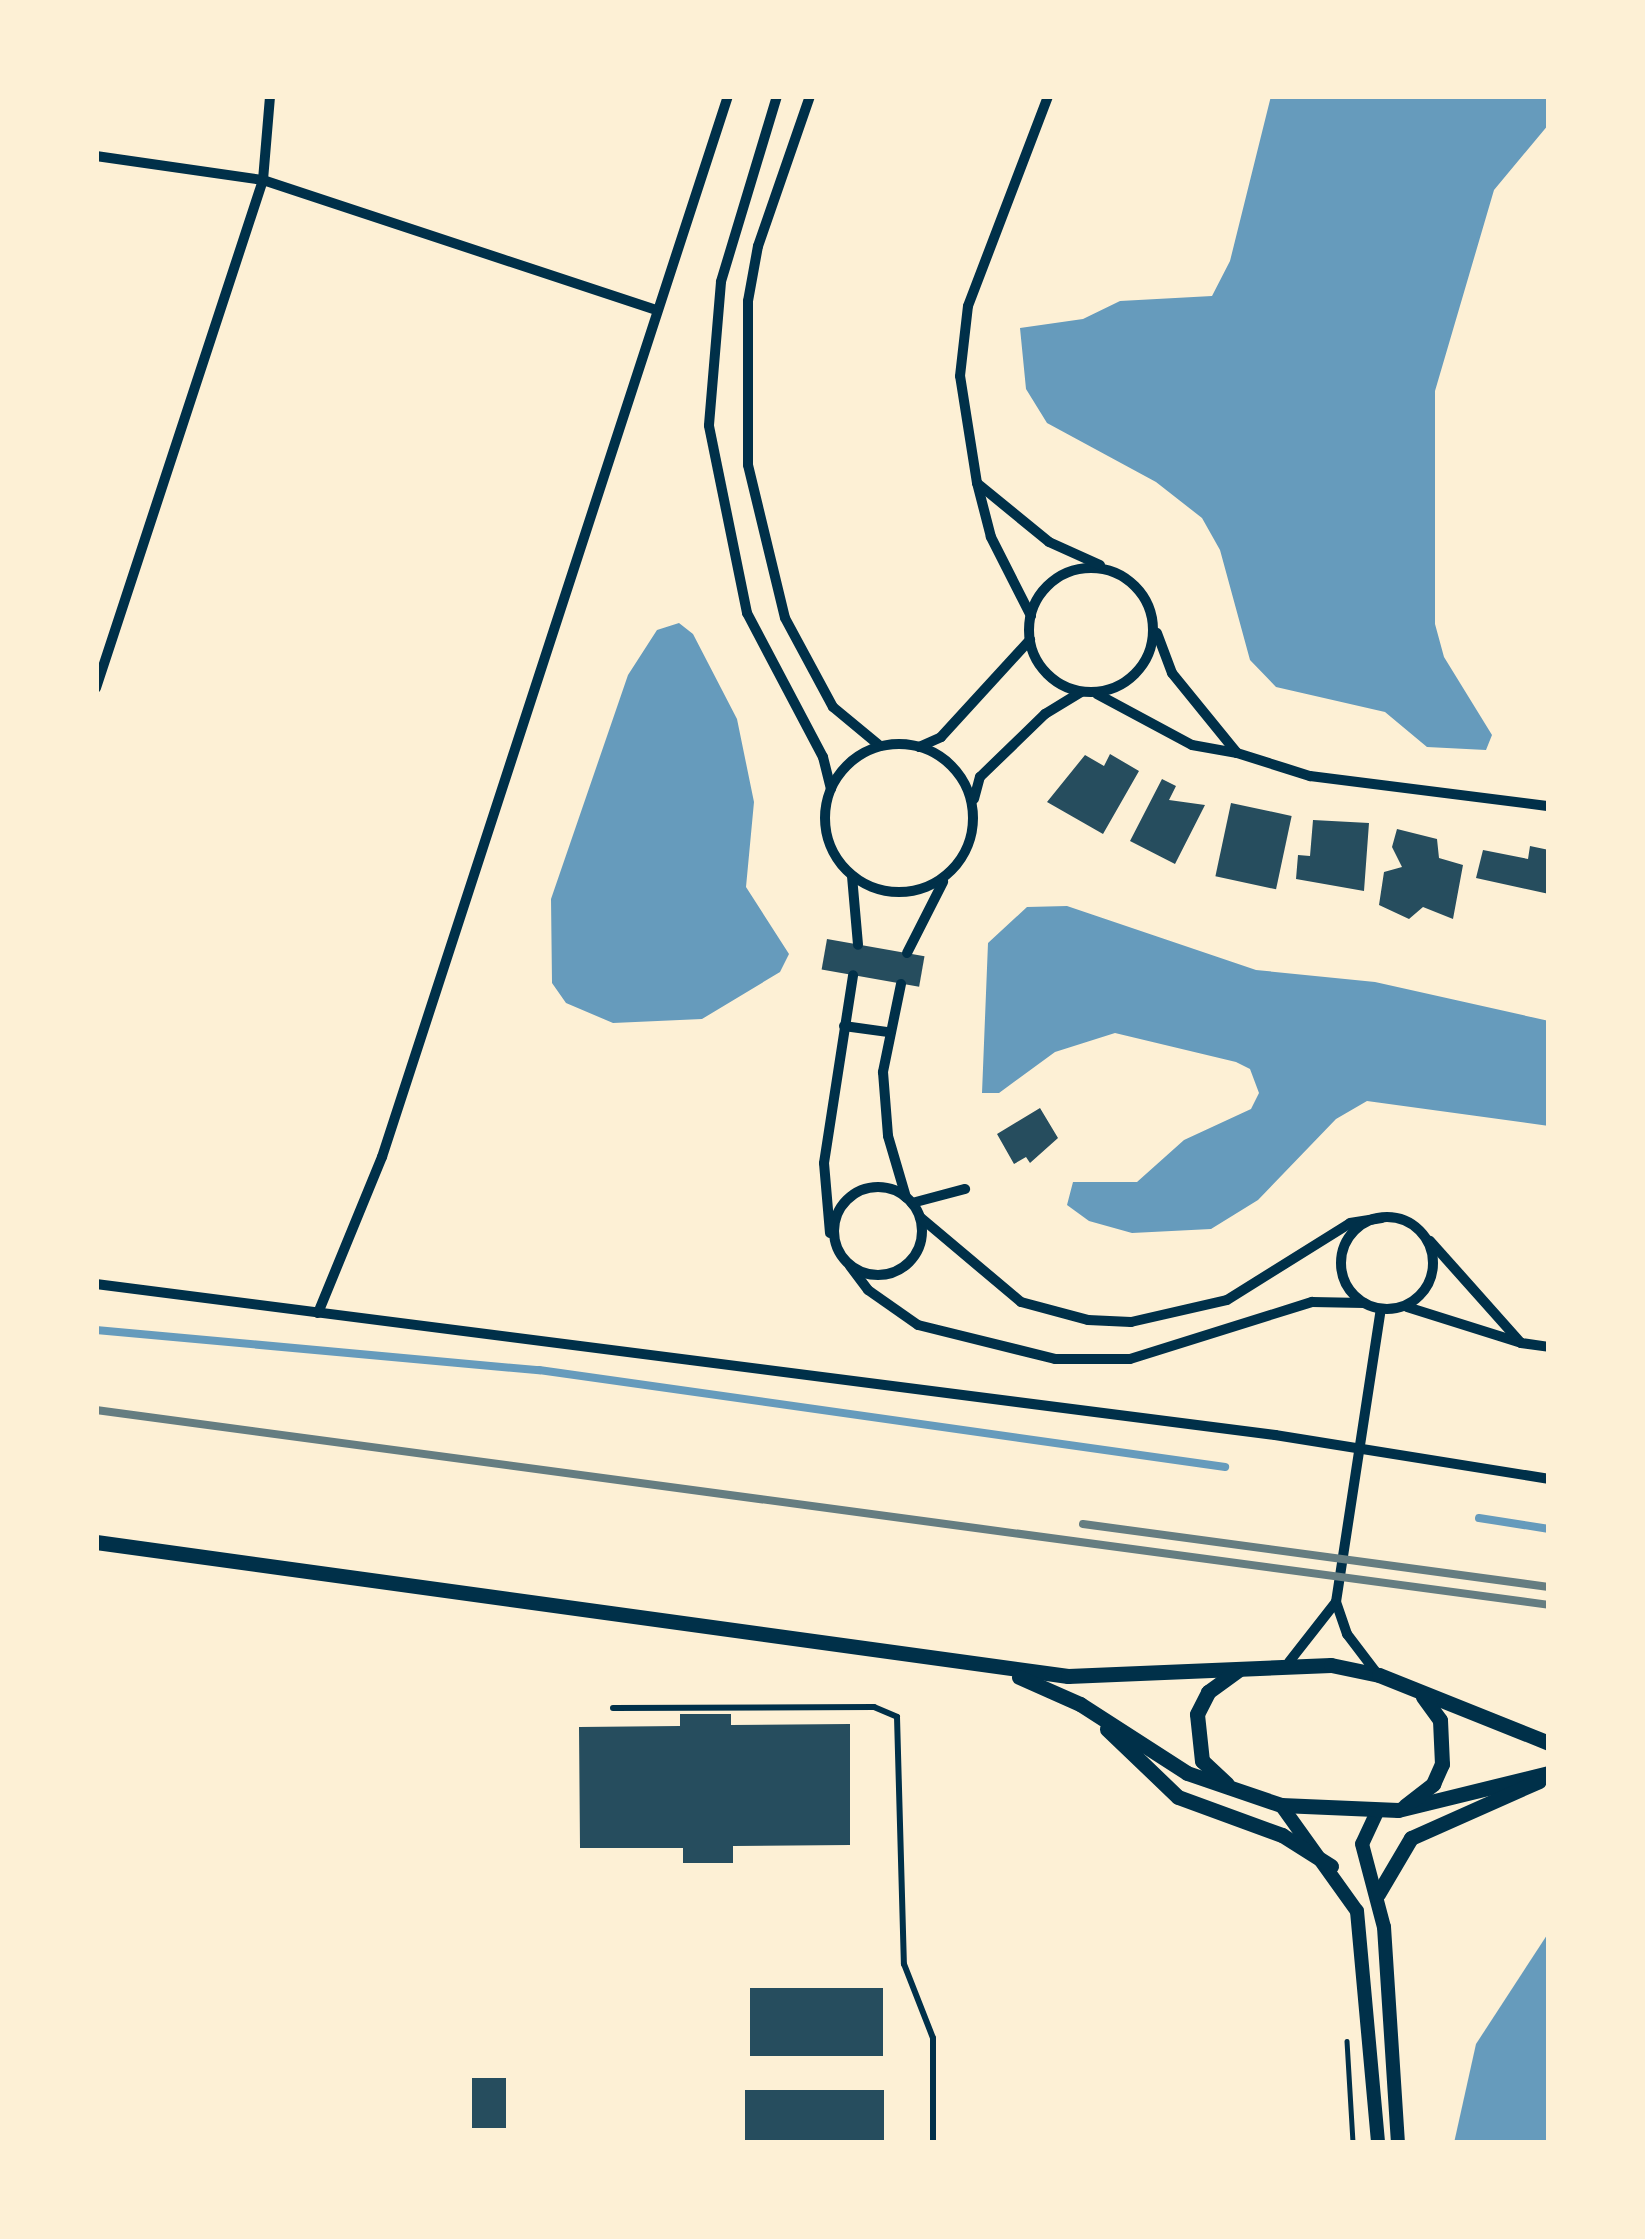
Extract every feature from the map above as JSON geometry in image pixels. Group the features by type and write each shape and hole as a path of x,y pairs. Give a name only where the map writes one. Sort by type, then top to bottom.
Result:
{"main road":[{"path":"96,1542 998,1669 1134,1678 1289,1662 1378,1675 1549,1743"},
{"path":"1237,1792 1202,1761 1198,1714 1208,1692 1246,1666"},
{"path":"998,1669 1098,1718 1187,1773 1281,1805 1399,1810 1549,1774"},
{"path":"1399,1810 1433,1784 1445,1742 1428,1701 1411,1688"},
{"path":"1098,1718 1132,1760 1178,1797 1282,1835 1331,1866"},
{"path":"1378,1894 1412,1838 1549,1774"}],"street":[{"path":"96,688 263,180 270,96"},
{"path":"318,1313 382,1157 728,96"},
{"path":"777,96 732,240 709,382 718,500 746,613 823,758 831,789 829,843 852,876 858,945"},
{"path":"810,96 758,246 744,370 761,540 809,669 849,727 880,746 919,747 940,737 1030,640"},
{"path":"1048,96 968,306 960,376 991,537 1030,616 1030,640 1052,678 1192,745 1237,753 1310,776 1549,806"},
{"path":"96,156 263,180 657,310"},
{"path":"732,240 758,246"},
{"path":"977,483 1049,542 1138,589 1172,673 1237,753"},
{"path":"1030,616 1055,579 1108,570"},
{"path":"907,953 970,837 980,777 1061,700 1136,674 1148,655 1153,621"},
{"path":"831,789 845,766 880,746"},
{"path":"919,747 955,769 973,808"},
{"path":"852,876 901,892 950,874"},
{"path":"853,975 824,1163 836,1247 868,1290 918,1325 1055,1359 1130,1359 1312,1302 1364,1303 1381,1309 1403,1306 1521,1343 1549,1347"},
{"path":"901,984 887,1032 884,1104 909,1200 920,1217 1021,1302 1088,1320 1131,1322 1227,1300 1350,1222 1382,1217 1422,1233 1521,1343"},
{"path":"844,1026 887,1032"},
{"path":"836,1247 837,1214 852,1195 875,1187 909,1200 964,1189"},
{"path":"850,1266 880,1276 904,1268 921,1241 920,1217"},
{"path":"1364,1303 1343,1279 1342,1254 1353,1232 1382,1217"},
{"path":"1403,1306 1431,1274 1422,1233"},
{"path":"96,1284 1360,1450 1549,1479"},
{"path":"1289,1662 1336,1602 1381,1309"},
{"path":"1336,1602 1356,1650 1378,1675"},
{"path":"1281,1805 1331,1866 1358,1911 1378,2143"},
{"path":"1377,1812 1361,1844 1378,1894 1398,2143"}],"lane":[{"path":"613,1708 874,1707 897,1717 904,1964 933,2038 933,2143"}],"water":[{"path":"1271,96 1549,96 1549,124 1494,190 1435,391 1435,624 1444,657 1492,735 1486,750 1427,747 1385,712 1276,687 1250,660 1220,550 1202,518 1156,482 1047,423 1026,389 1020,328 1083,319 1120,301 1212,296 1230,261"},
{"path":"679,623 693,634 737,719 754,802 746,887 789,954 780,972 702,1019 613,1023 566,1003 552,983 551,899 628,675 657,630"},
{"path":"1067,906 1256,970 1375,982 1549,1021 1549,1126 1367,1101 1336,1119 1258,1200 1211,1229 1132,1233 1089,1221 1067,1205 1073,1182 1137,1182 1184,1140 1251,1109 1259,1093 1250,1069 1236,1062 1115,1033 1055,1052 999,1093 982,1093 988,943 1027,907"},
{"path":"1549,1932 1546,2143 1454,2143 1476,2044"}],"building":[{"path":"1110,754 1139,771 1103,834 1047,802 1085,755 1104,766"},
{"path":"1162,779 1176,786 1169,800 1205,805 1175,864 1130,841"},
{"path":"1231,803 1292,816 1276,889 1215,876"},
{"path":"1313,820 1369,823 1364,891 1296,879 1298,855 1310,856"},
{"path":"1397,829 1437,839 1439,858 1463,865 1453,919 1423,907 1409,919 1379,905 1384,872 1402,867 1392,847"},
{"path":"1530,846 1549,850 1549,894 1476,878 1483,850 1528,859"},
{"path":"827,939 924,956 919,987 822,970"},
{"path":"1040,1108 1058,1138 1030,1163 1026,1157 1014,1164 997,1134"},
{"path":"680,1714 731,1714 731,1725 850,1724 850,1845 733,1846 733,1863 683,1863 683,1848 580,1848 579,1727 680,1726"},
{"path":"750,1988 883,1988 883,2056 750,2056"},
{"path":"472,2078 506,2078 506,2128 472,2128"},
{"path":"745,2090 884,2090 884,2143 745,2143"}],"waterway":[{"path":"96,1330 539,1370 1225,1467"},
{"path":"1479,1518 1549,1529"}],"railway":[{"path":"96,1410 1549,1605"},
{"path":"1083,1524 1549,1587"}]}
